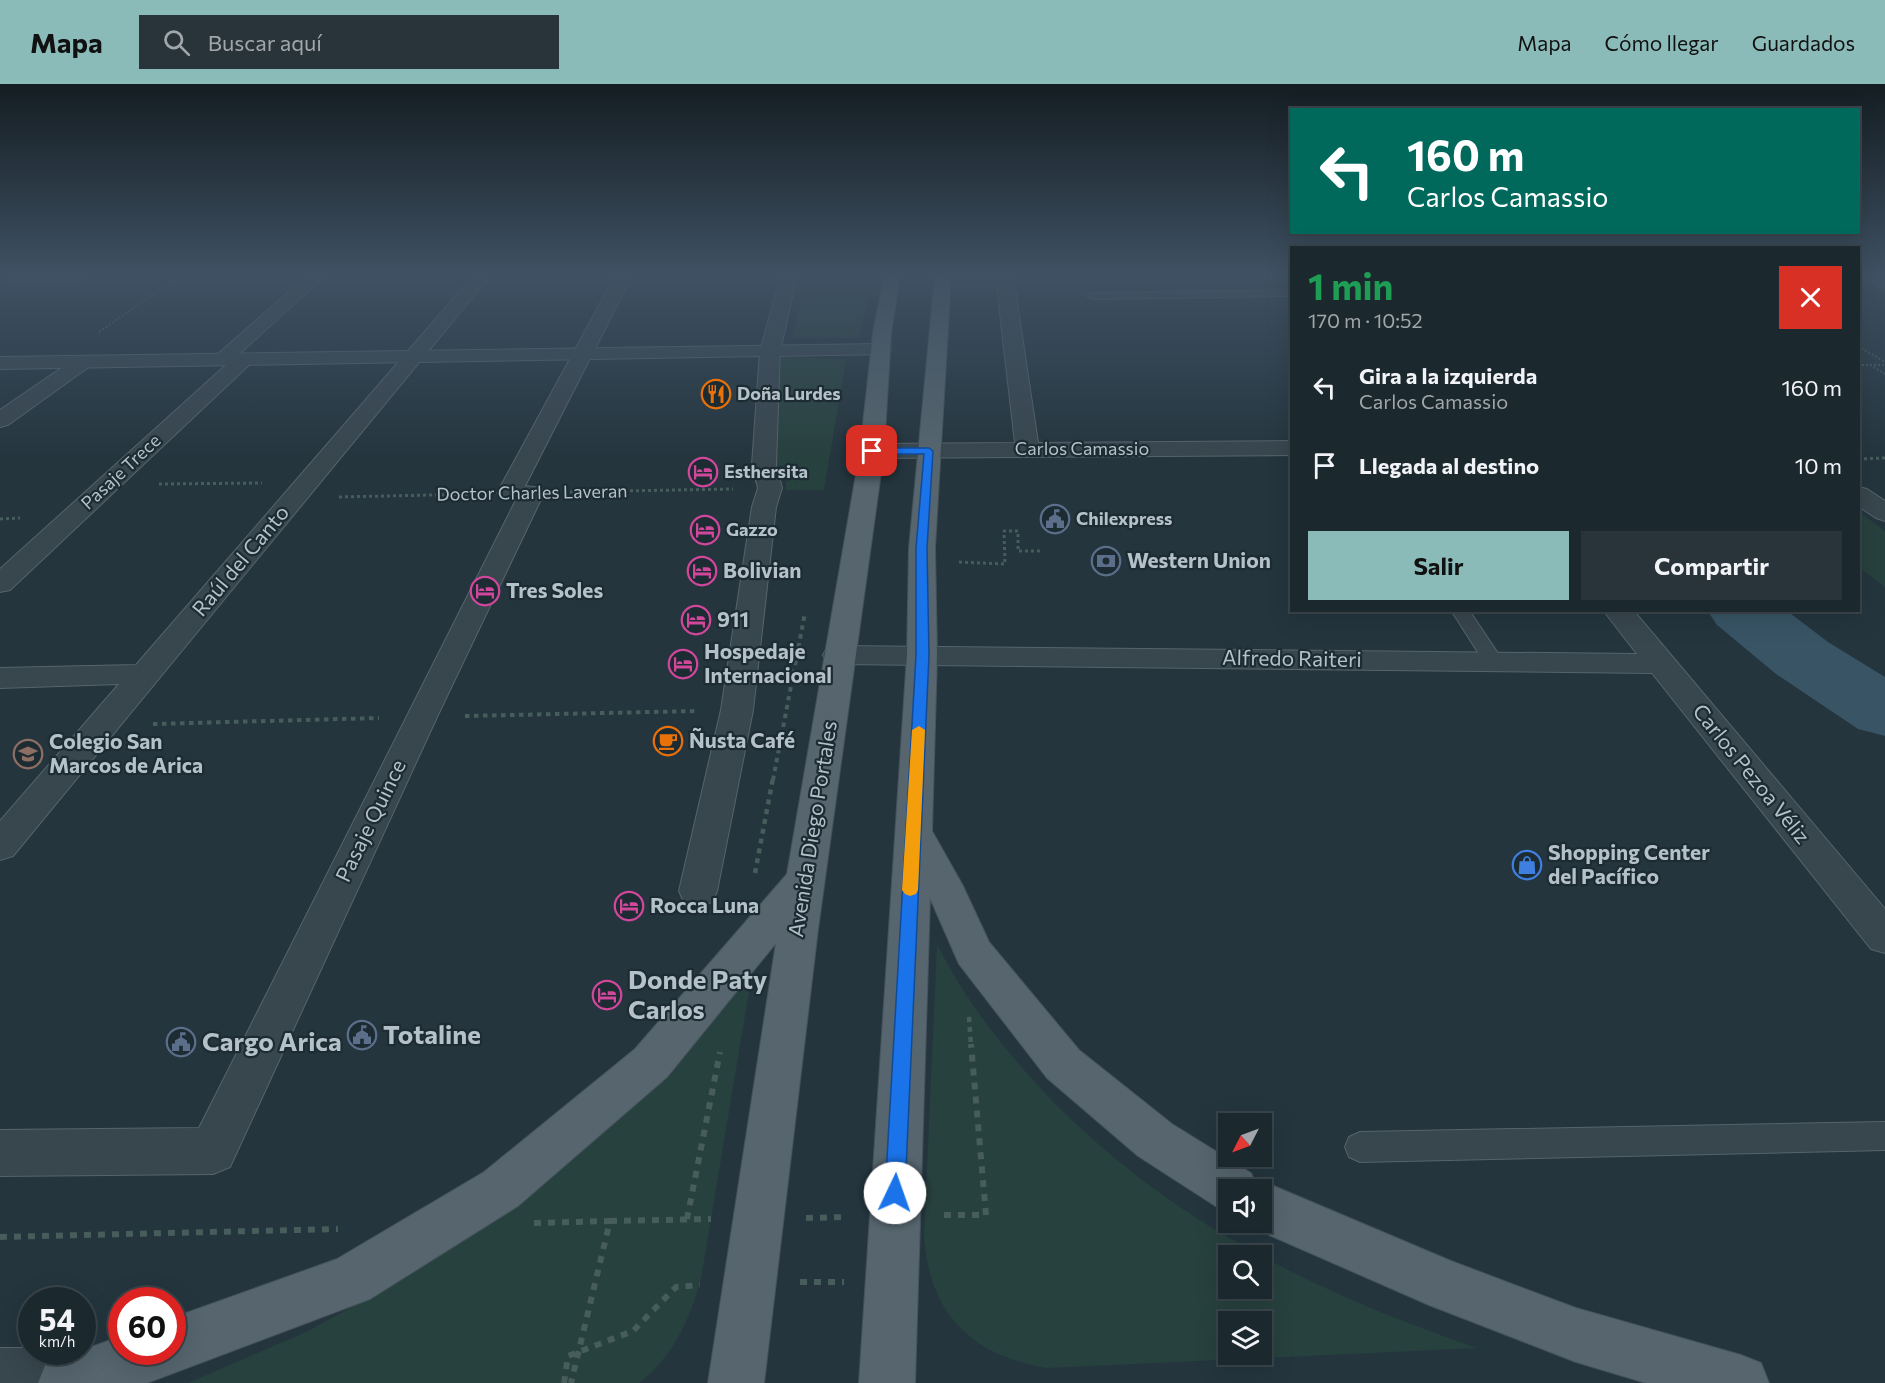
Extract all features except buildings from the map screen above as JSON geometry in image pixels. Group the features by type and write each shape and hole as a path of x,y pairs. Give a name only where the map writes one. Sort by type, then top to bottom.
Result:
{"main road":[{"name":"Avenida Diego Portales","path":"736,1383 798,929 838,655 872,451 883,337"},
{"path":"887,1383 922,655 922,548 938,337"},
{"path":"913,831 944,886 973,952 1063,1064 1155,1140 1218,1180"},
{"path":"186,1341 351,1280 501,1189 651,1063 807,878"},
{"path":"1272,1210 1448,1286 1576,1335 1742,1383"},
{"path":"80,1379 120,1365"}],"street":[{"name":"Pasaje Trece","path":"0,584 107,485 256,337"},
{"name":"Raúl del Canto","path":"0,846 430,337"},
{"name":"Pasaje Quince","path":"0,1154 213,1151 420,717 591,337"},
{"path":"698,891 737,710 764,507 770,488 764,465 770,351 774,337"},
{"path":"1014,337 1027,448"},
{"path":"0,363 881,350"},
{"path":"0,420 83,362"},
{"name":"Carlos Camassio","path":"872,451 1027,448 1290,448"},
{"path":"1860,495 1885,513"},
{"name":"Carlos Pezoa Véliz","path":"1619,612 1885,938"},
{"name":"Alfredo Raiteri","path":"838,655 1661,664"},
{"path":"0,678 145,674"},
{"path":"0,1376 80,1379"}],"lane":[{"path":"1461,612 1493,661"},
{"path":"1360,1147 1885,1136"}],"path":[{"path":"54,363 92,337"},
{"path":"1860,347 1885,363"},
{"path":"1860,364 1885,363"},
{"path":"1870,364 1885,374"},
{"path":"1860,458 1885,458"},
{"name":"Doctor Charles Laveran","path":"107,485 521,493 770,488"},
{"path":"1004,550 1004,531 1018,531 1018,551 1040,552"},
{"path":"956,551 956,562"},
{"path":"754,878 806,608"},
{"path":"968,1005 986,1215"},
{"path":"687,1219 722,1043"}],"green space":[{"path":"792,337 859,337 859,338"},
{"path":"781,357 846,359 824,490 785,490 789,467 774,465 765,451"},
{"path":"1860,512 1885,531 1885,587 1860,568"},
{"path":"937,945 963,990 996,1036 1061,1110 1136,1175 1218,1233 1242,1245 1218,1245 1218,1299 1272,1299 1272,1261 1367,1307 1477,1348 1272,1358 1272,1311 1218,1311 1218,1360 1047,1368 1020,1362 997,1353 976,1341 959,1327 935,1289 924,1237"},
{"path":"755,956 701,1279 679,1336 661,1362 639,1383 188,1383 306,1332 410,1275 503,1214 570,1162 630,1108"}],"waterway":[{"path":"1744,612 1802,658 1885,711"}],"slow traffic":[{"path":"910,890 919,730"}],"place":[{"name":"Doña Lurdes","path":"716,394"},
{"name":"Esthersita","path":"703,472"},
{"name":"Chilexpress","path":"1055,519"},
{"name":"Gazzo","path":"705,530"},
{"name":"Western Union","path":"1106,561"},
{"name":"Bolivian","path":"702,571"},
{"name":"Tres Soles","path":"485,591"},
{"name":"911","path":"696,620"},
{"name":"Hospedaje Internacional","path":"683,664"},
{"name":"Ñusta Café","path":"668,741"},
{"name":"Colegio San Marcos de Arica","path":"28,754"},
{"name":"Shopping Center del Pacífico","path":"1527,865"},
{"name":"Rocca Luna","path":"629,906"},
{"name":"Donde Paty Carlos","path":"607,995"},
{"name":"Totaline","path":"362,1035"},
{"name":"Cargo Arica","path":"181,1042"}],"route":[{"path":"872,451 929,451 922,548 922,655 895,1193"}]}
